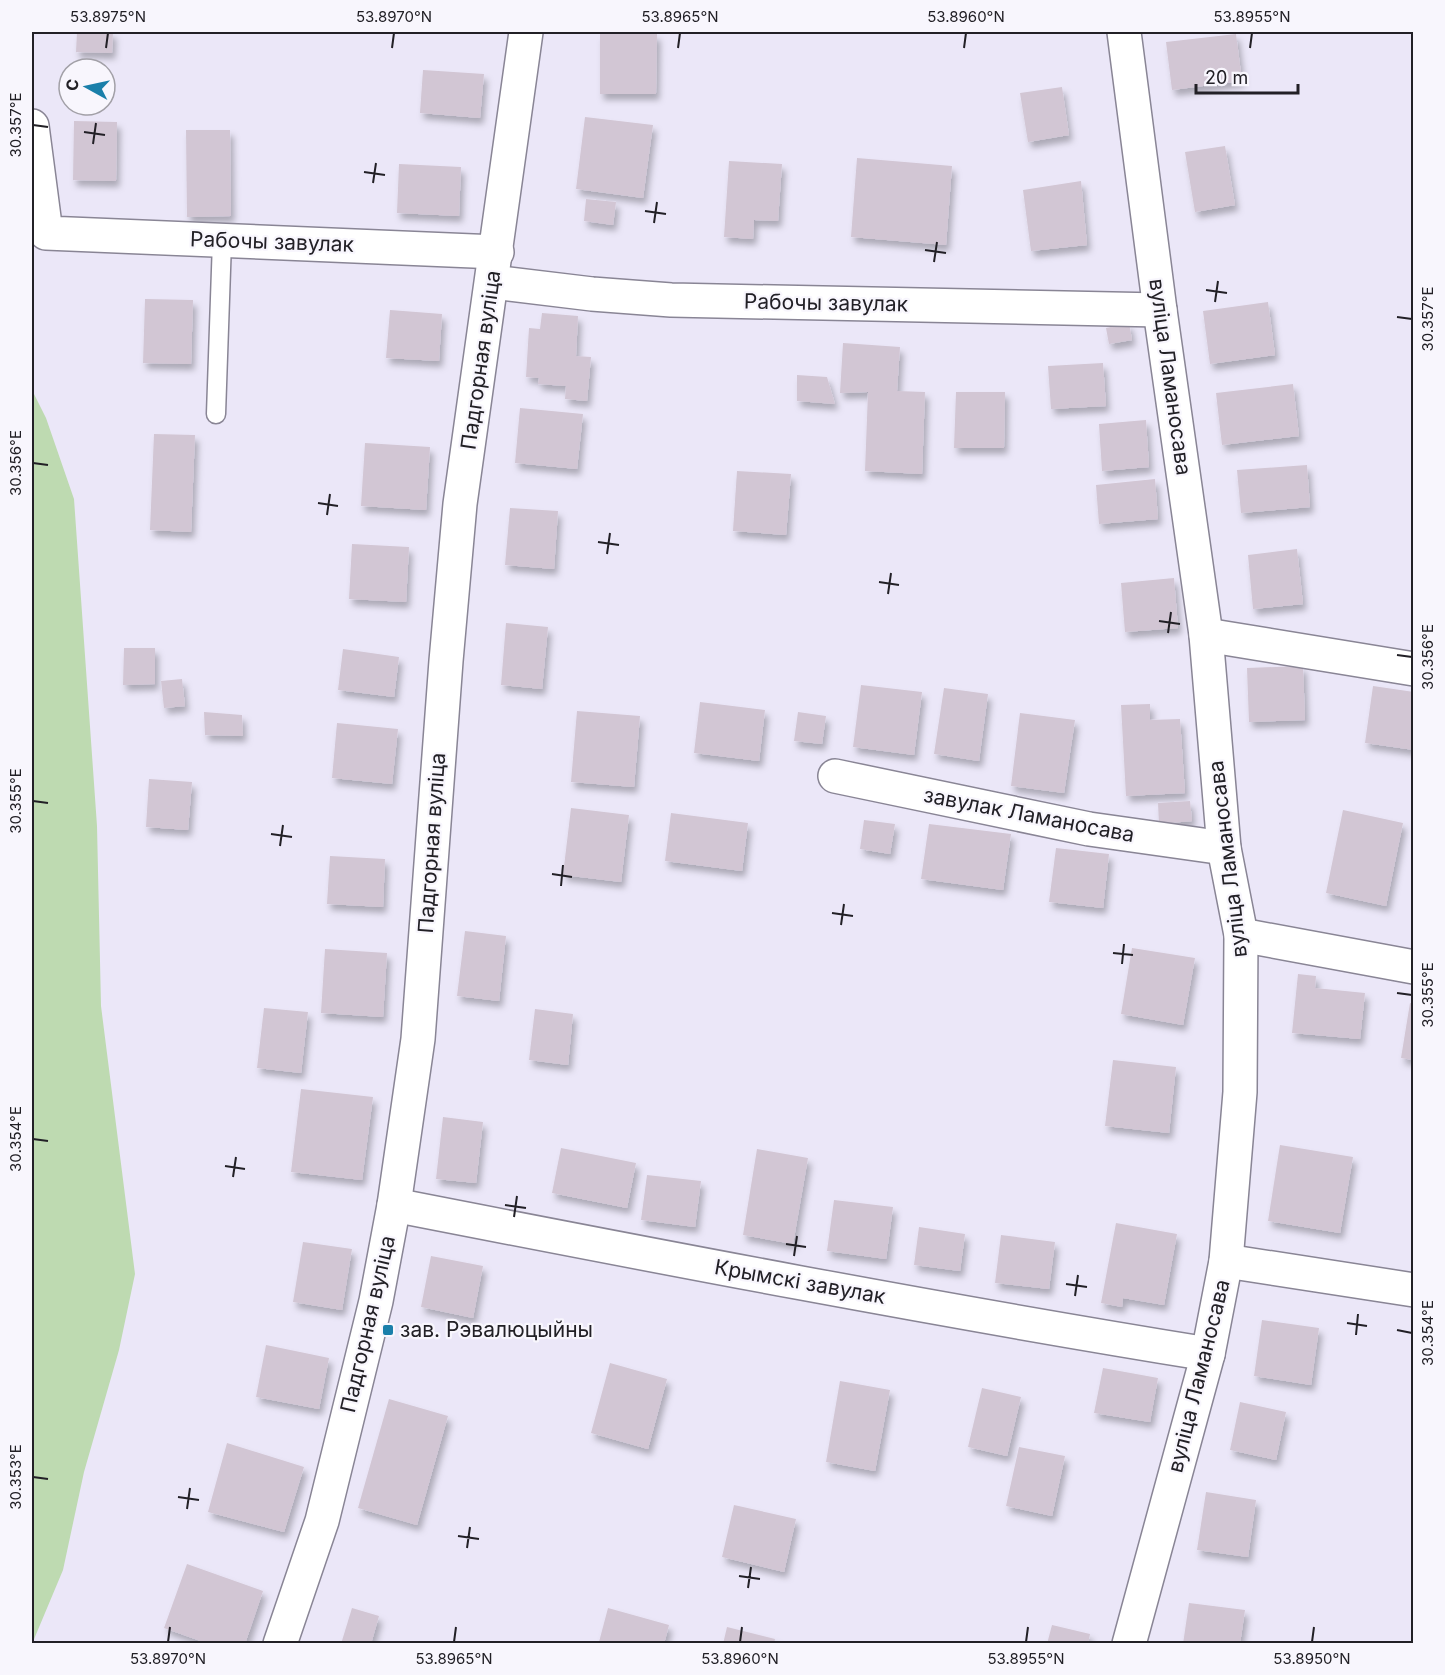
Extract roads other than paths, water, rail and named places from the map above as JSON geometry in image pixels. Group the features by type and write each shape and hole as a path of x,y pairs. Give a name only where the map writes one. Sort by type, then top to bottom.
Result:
{"street":[{"name":"Падгорная вуліца","path":"280,1644 322,1521 376,1301 394,1205 418,1039 460,504 495,267 526,32"},
{"name":"вуліца Ламаносава","path":"1124,32 1206,635 1224,848 1241,935 1240,1092 1226,1261 1208,1354 1129,1644"},
{"name":"Рабочы завулак","path":"32,126 46,233 222,241 495,267 592,294 671,300 1160,310"},
{"path":"1206,635 1413,669"},
{"name":"завулак Ламаносава","path":"835,776 1089,829 1224,848"},
{"path":"1241,935 1413,967"},
{"name":"Крымскі завулак","path":"394,1205 805,1285 1208,1354"},
{"path":"1226,1261 1413,1290"}],"lane":[{"path":"216,414 222,241"}],"place":[{"name":"зав. Рэвалюцыйны","path":"388,1330"}]}
